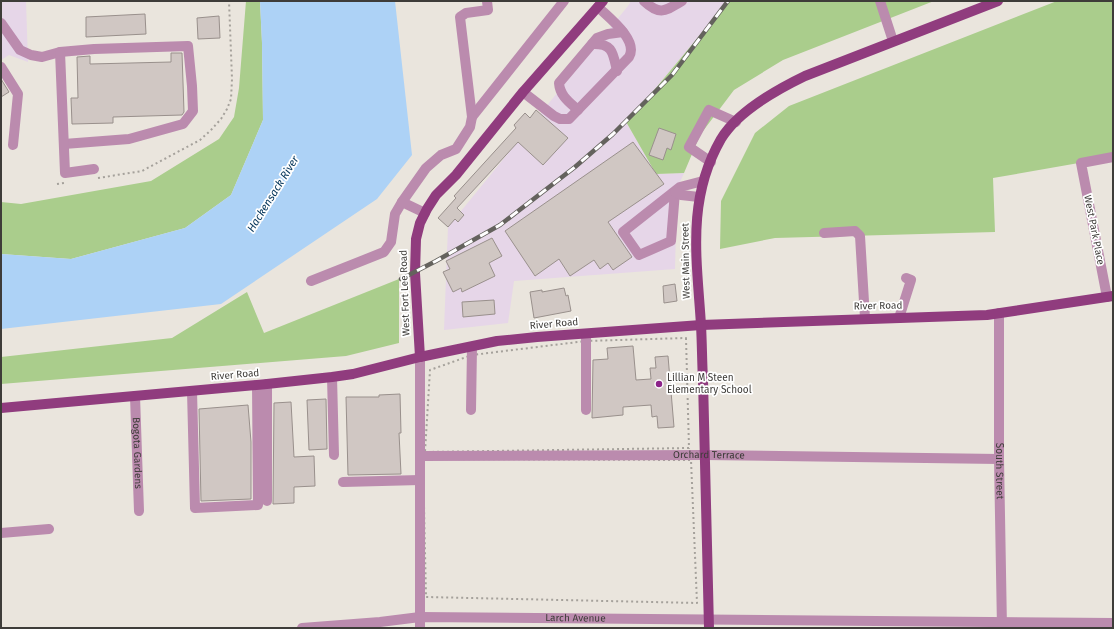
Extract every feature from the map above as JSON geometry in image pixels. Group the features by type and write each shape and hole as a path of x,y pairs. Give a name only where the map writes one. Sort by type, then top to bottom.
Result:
{"main road":[{"name":"West Main Street","path":"709,624 701,325 695,240 703,181 722,138 736,122 763,99 783,86 804,76 998,1"},
{"name":"West Fort Lee Road","path":"420,357 415,273 416,239 425,213 436,195 456,175 523,92 600,4"},
{"name":"River Road","path":"1,408 262,385 332,377 375,369 420,357 472,351 497,342 586,337 701,325 864,318 987,315 1110,296"}],"street":[{"path":"311,281 384,252 391,242 395,214 402,202 426,168 442,155 456,149 470,127 472,117 460,17 466,13 488,10 487,1"},
{"path":"472,117 564,1"},
{"path":"644,1 653,9 659,11 666,10 682,1"},
{"path":"880,1 893,41"},
{"path":"523,92 560,119 569,119 617,71 631,54 630,42 600,4"},
{"path":"1,23 20,50 31,55 42,57 60,52 94,49 188,46 193,111 183,124 129,139 64,144"},
{"path":"578,110 561,95 559,83 597,38 608,34 623,32"},
{"path":"592,44 600,43 606,45 610,49 613,53 617,71"},
{"path":"60,52 65,173 94,170"},
{"path":"1,67 18,94 14,145"},
{"path":"711,162 689,148 709,110 736,122"},
{"name":"West Park Place","path":"1110,296 1081,163 1113,157"},
{"path":"675,192 671,241 639,255 623,232 680,187 703,181"},
{"path":"675,192 681,195 700,197"},
{"path":"402,202 425,213"},
{"path":"824,233 856,230 860,236 864,318"},
{"path":"899,318 911,280 906,278"},
{"name":"South Street","path":"999,314 999,459 1002,625"},
{"path":"586,337 586,410"},
{"path":"471,410 472,351"},
{"name":"West Fort Lee Road","path":"420,357 420,628"},
{"path":"332,377 334,455"},
{"path":"192,391 195,508 258,505 262,385"},
{"path":"262,385 267,501"},
{"name":"Bogota Gardens","path":"135,396 139,511"},
{"name":"Orchard Terrace","path":"420,456 705,455 999,459"},
{"path":"343,482 420,480"},
{"path":"1,533 49,529"},
{"name":"Larch Avenue","path":"302,628 380,622 420,616 709,624 1002,625 1113,623"}],"path":[{"path":"586,337 686,338 689,448 425,452 430,370 472,351 586,337"},
{"path":"423,459 691,460 697,603 426,597 423,459"}],"shaded area":[{"path":"1,1 26,1 28,62 9,55 1,60"},
{"path":"631,1 726,1 720,11 650,95 625,120 656,174 684,173 677,189 675,269 514,281 508,323 444,330 448,227"}],"green space":[{"path":"246,1 260,1 263,120 231,195 185,228 71,259 1,254 1,202 21,204 151,181 219,139 234,117 239,88"},
{"path":"726,1 934,1 783,60 734,90 700,135 684,173 656,174 625,120 650,95 720,11"},
{"path":"1057,1 1113,1 1113,157 993,178 995,232 775,238 720,249 721,201 755,133 789,106"},
{"path":"399,279 399,343 346,356 1,384 1,357 172,338 247,292 264,333"}],"water":[{"name":"Hackensack River","path":"260,1 395,1 412,155 377,199 221,304 1,329 1,254 71,259 185,228 231,195 263,120"}],"building":[{"path":"145,14 146,34 86,37 86,17"},
{"path":"219,16 220,38 198,39 197,18"},
{"path":"171,53 182,53 184,112 182,115 113,117 113,123 72,124 71,98 78,98 77,57 90,56 90,64 171,62"},
{"path":"1,79 9,92 1,97"},
{"path":"536,110 568,138 543,165 518,142 457,208 464,215 458,222 455,219 448,227 438,218 456,198 454,196 516,128 514,125 525,113 530,118"},
{"path":"659,128 676,134 671,150 667,148 663,160 649,155"},
{"path":"633,142 664,184 608,222 632,257 613,270 608,263 600,269 594,260 570,276 559,259 535,276 505,231"},
{"path":"492,238 502,256 489,263 495,276 462,292 461,288 453,292 443,272 450,269 446,261"},
{"path":"675,284 677,301 664,303 663,286"},
{"path":"564,288 566,296 568,295 571,311 534,318 530,292 542,290 542,292"},
{"path":"494,300 495,314 463,317 462,302"},
{"path":"633,346 636,380 651,379 650,368 656,368 655,357 668,356 674,427 658,428 657,416 652,417 651,405 623,407 623,415 592,418 593,360 608,359 607,348"},
{"path":"400,394 401,433 399,433 401,474 348,475 346,397 379,397 379,395"},
{"path":"326,399 327,449 309,450 307,400"},
{"path":"291,402 294,457 314,456 315,486 294,487 294,503 273,504 274,403"},
{"path":"248,405 251,442 251,499 201,501 199,409"}],"railway":[{"path":"401,279 500,225 575,167 613,134 672,75 728,1"}],"place":[{"name":"Lillian M Steen Elementary School","path":"659,384"}]}
